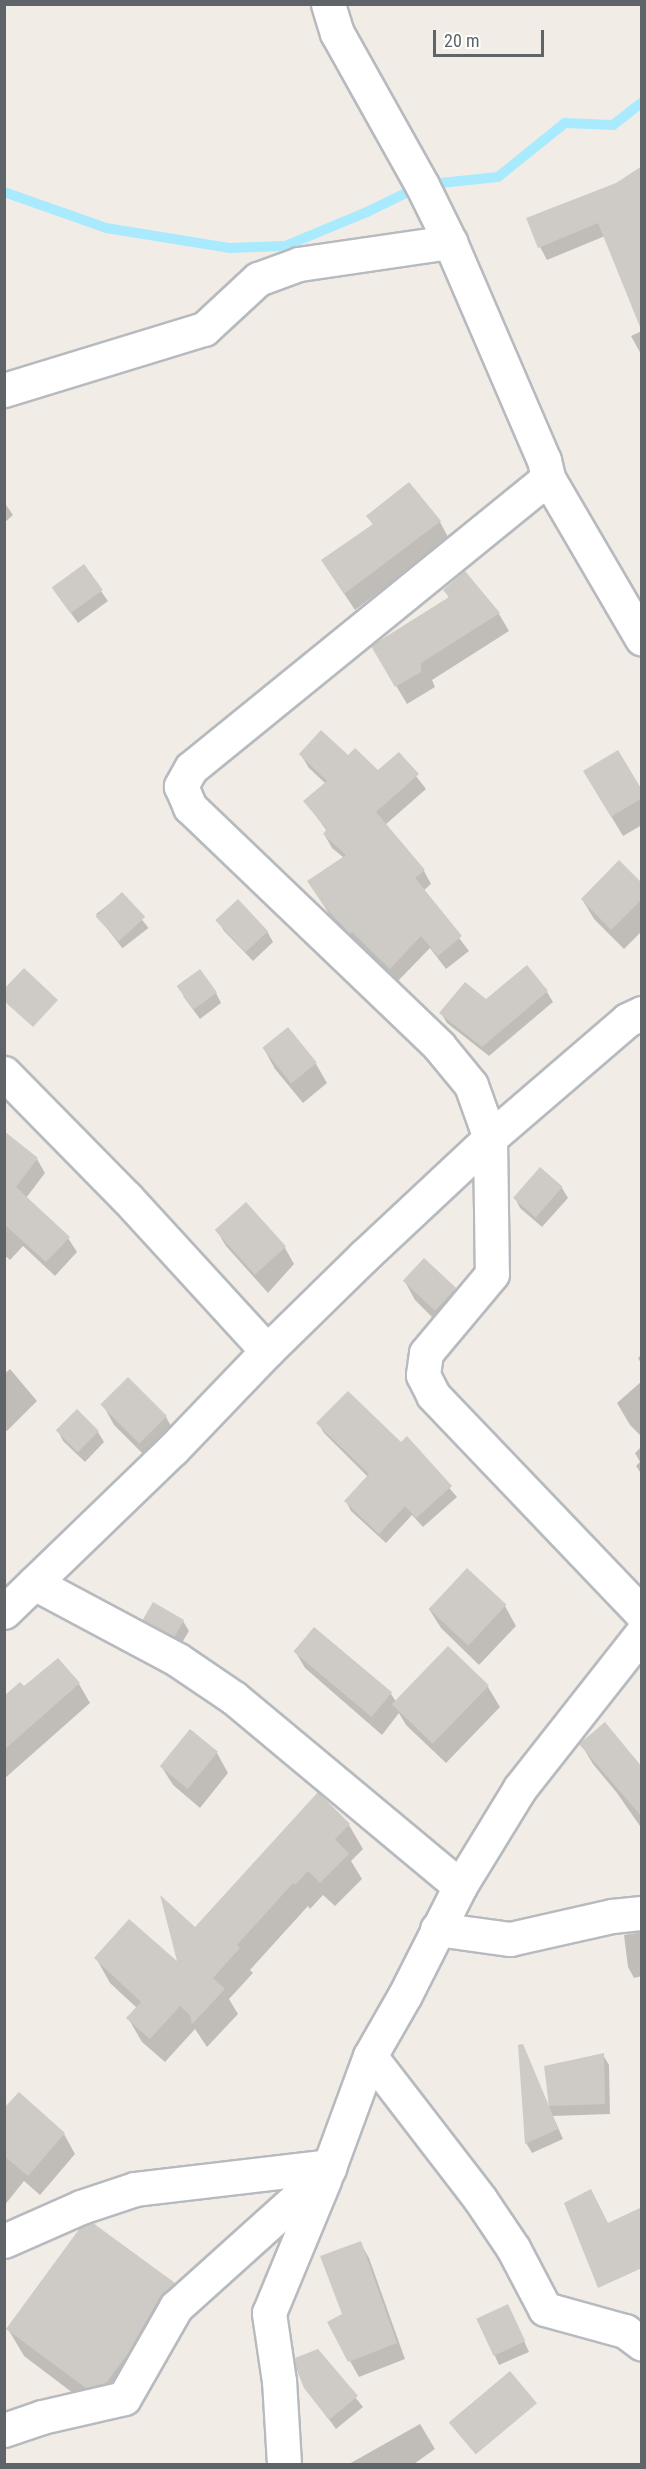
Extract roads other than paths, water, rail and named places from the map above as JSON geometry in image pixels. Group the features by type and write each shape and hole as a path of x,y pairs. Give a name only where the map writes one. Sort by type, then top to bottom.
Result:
{"street":[{"path":"328,4 337,33 422,185 450,242 544,460 548,478 642,639"},
{"path":"4,390 204,329 258,279 299,264 450,242"},
{"path":"548,478 191,768 181,786 190,807 439,1046 471,1085 490,1138 492,1274 426,1353 423,1375 433,1395 642,1614"},
{"path":"4,1612 173,1449 267,1351 490,1138 627,1020 642,1013"},
{"path":"4,1073 127,1198 267,1351"},
{"path":"34,1583 178,1660 234,1698 460,1886"},
{"path":"284,2464 279,2381 269,2313 329,2168 370,2056 405,1995 460,1886 520,1788 642,1633"},
{"path":"437,1929 510,1939 612,1916 642,1913"},
{"path":"370,2056 480,2199 513,2248 545,2309 625,2331 642,2344"},
{"path":"4,2241 81,2207 135,2189 329,2168"},
{"path":"4,2430 42,2417 124,2398 176,2307 329,2168"}],"waterway":[{"path":"4,192 106,228 230,248 285,246 367,212 422,185 498,177 565,123 613,125 642,102"}]}
